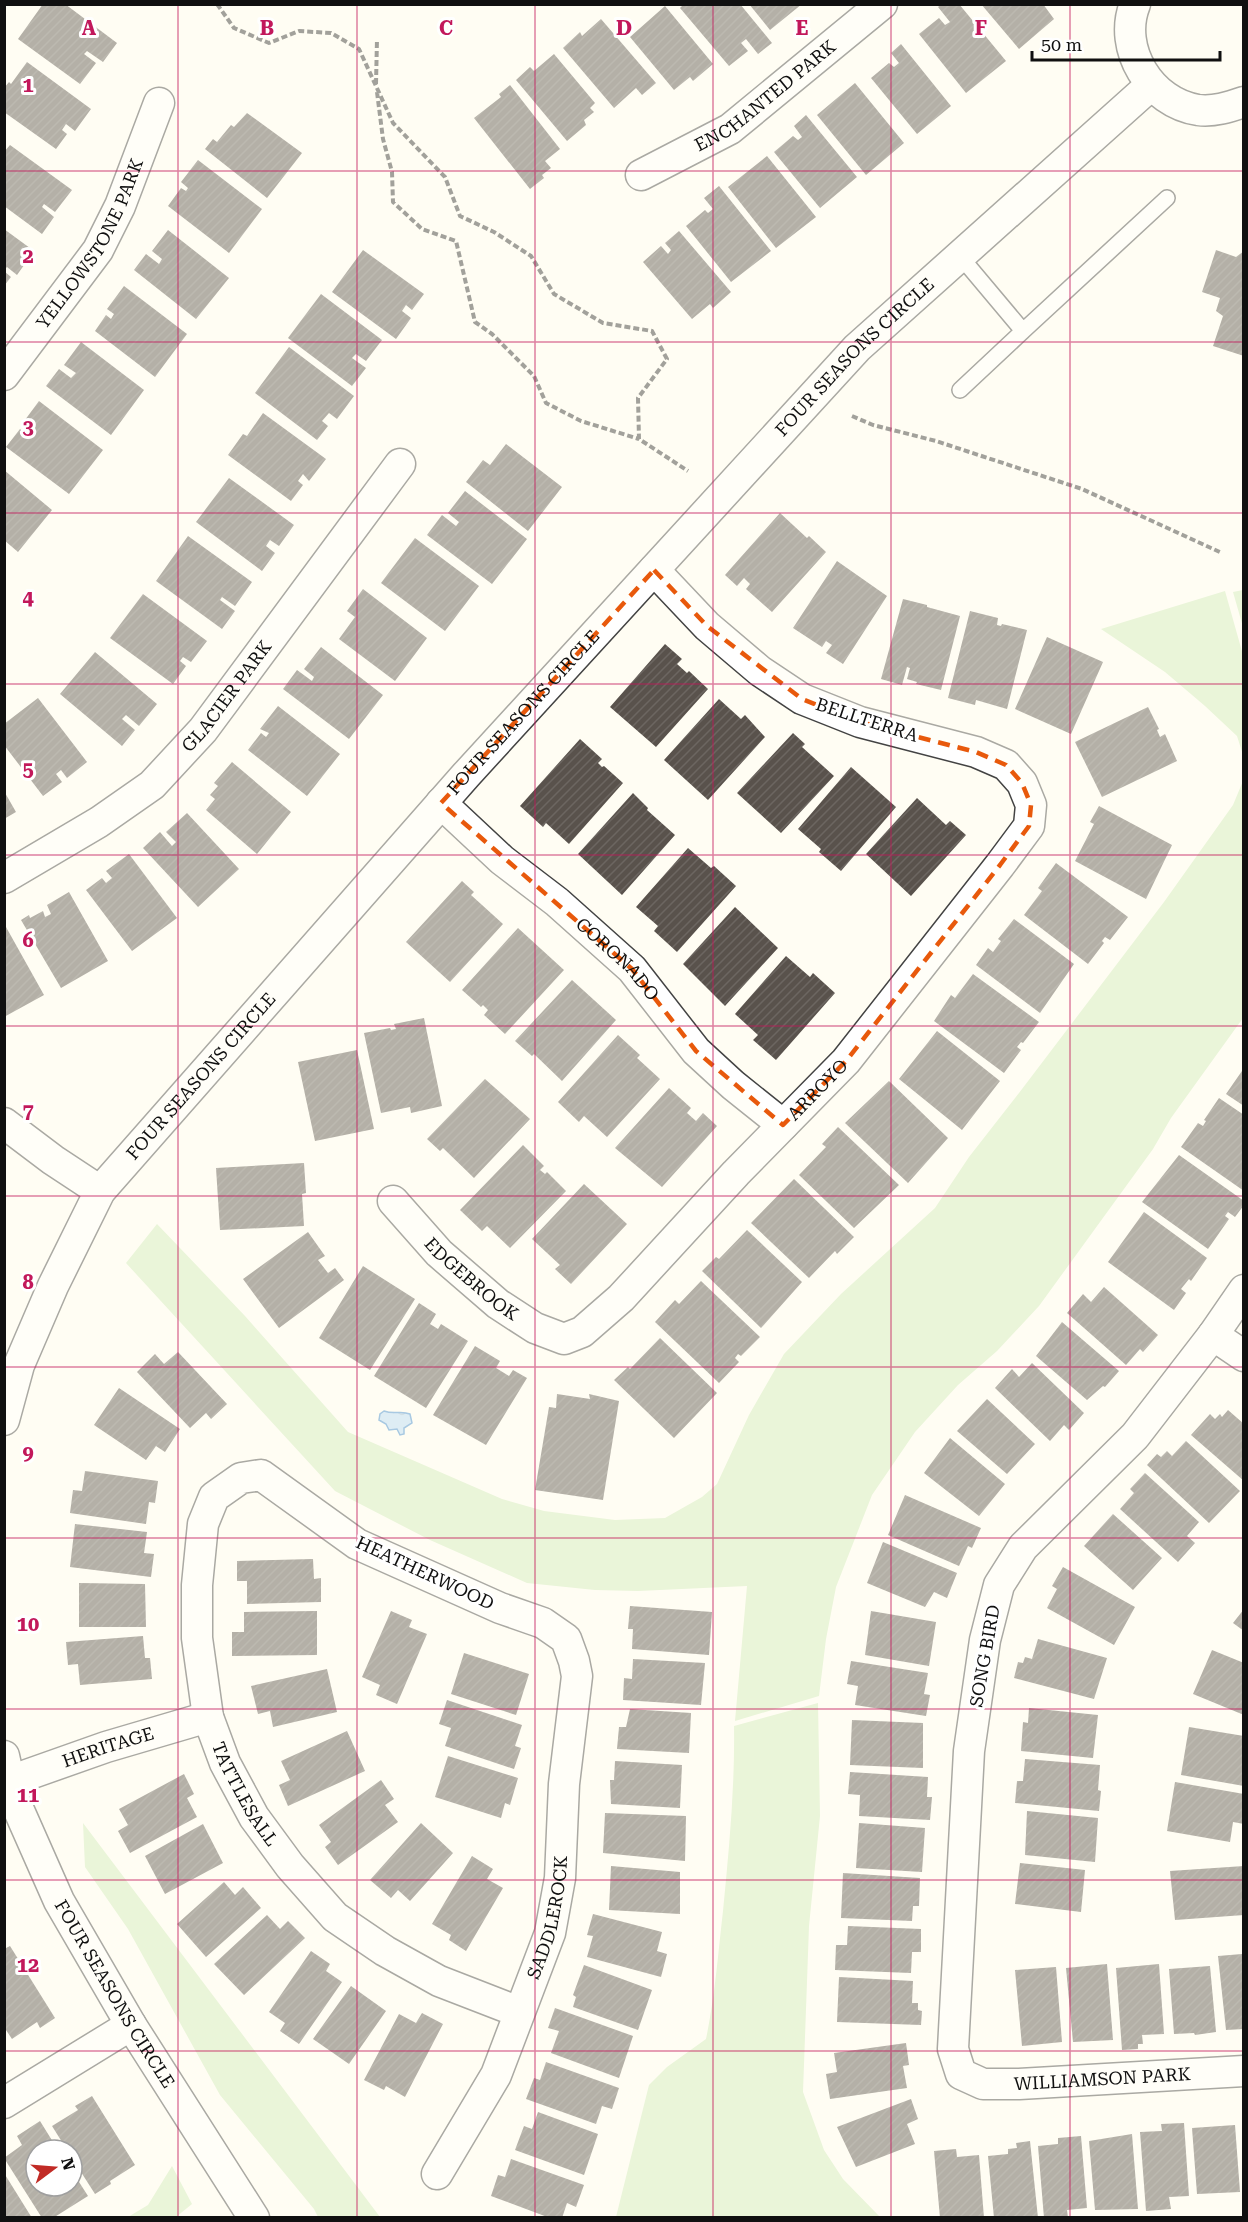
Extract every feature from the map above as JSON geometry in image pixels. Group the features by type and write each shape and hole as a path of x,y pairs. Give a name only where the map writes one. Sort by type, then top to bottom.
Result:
{"street":[{"name":"ENCHANTED PARK","path":"641,175 730,129 882,4"},
{"path":"1135,4 1131,13 1130,39 1137,64 1151,85 1172,101 1197,110 1224,109 1244,102"},
{"name":"FOUR SEASONS CIRCLE","path":"4,1420 19,1365 53,1286 100,1191 441,803 857,348 1151,85"},
{"name":"YELLOWSTONE PARK","path":"4,375 98,250 120,206 159,103"},
{"name":"GLACIER PARK","path":"4,878 99,822 152,785 203,730 400,464"},
{"name":"BELLTERRA","path":"654,570 707,626 760,671 802,699 861,722 976,752 1006,765 1022,783 1031,805"},
{"name":"CORONADO","path":"441,803 502,860 557,902 624,962 696,1051 733,1085 783,1125"},
{"name":"ARROYO","path":"564,1339 582,1332 621,1298 846,1061 1029,826 1031,805"},
{"path":"4,1123 53,1160 100,1191"},
{"name":"EDGEBROOK","path":"393,1201 439,1253 498,1304 534,1328 564,1339"},
{"name":"SONG BIRD","path":"961,2074 953,2049 969,1751 985,1640 999,1585 1023,1547 1135,1436 1213,1335 1244,1290"},
{"path":"1213,1335 1244,1356"},
{"name":"HEATHERWOOD","path":"261,1475 357,1544 490,1604 543,1623 566,1639"},
{"name":"TATTLESALL","path":"261,1475 241,1478 214,1497 203,1524 197,1585 197,1638 208,1717 225,1763 254,1817 290,1866 335,1917 385,1951 439,1981 519,2012"},
{"name":"SADDLEROCK","path":"437,2174 496,2075 550,1932 561,1878 564,1784 577,1676 566,1639"},
{"name":"HERITAGE","path":"6,1774 208,1717"},
{"name":"FOUR SEASONS CIRCLE","path":"6,1774 13,1797 59,1901 131,2025 254,2217"},
{"path":"4,2103 131,2025"},
{"name":"WILLIAMSON PARK","path":"961,2074 983,2084 1019,2084 1244,2071"}],"lane":[{"path":"960,390 1167,198"},
{"path":"960,256 1023,331"}],"path":[{"path":"217,4 234,28 269,43 299,31 331,33 359,49 393,123 445,177 460,216 494,232 531,256 554,294 603,323 652,331 667,359 638,398 639,440"},
{"path":"377,39 375,69 379,114 392,172 393,202 422,229 456,241 475,322 492,334 534,376 546,403 581,421 639,440 688,471"},
{"path":"852,416 873,425 936,441 1082,489 1222,553"}],"highlighted area":[{"path":"654,570 707,626 802,699 860,722 976,752 1006,765 1022,783 1031,805 1029,826 1000,865 846,1061 783,1125 696,1051 632,969 441,803"}],"green space":[{"path":"1244,590 1243,627 1233,592"},
{"path":"1225,591 1243,655 1243,755 1237,736 1205,706 1165,672 1101,629"},
{"path":"1243,781 1243,1018 1171,1118 1153,1149 1039,1306 997,1351 958,1385 915,1432 872,1495 836,1587 826,1639 819,1696 735,1721 747,1586 638,1591 595,1590 527,1583 430,1540 335,1491 126,1263 157,1224 245,1316 348,1432 502,1499 544,1511 615,1520 665,1518 702,1497 717,1484 749,1415 784,1354 841,1294 935,1208 969,1157 1164,902 1233,805"},
{"path":"818,1703 820,1816 809,1926 803,2092 824,2150 843,2179 880,2217 616,2217 649,2085 667,2067 706,2039 716,1975 727,1865 733,1795 734,1726"},
{"path":"83,1823 380,2217 318,2217 314,2209 220,2095 128,1929 85,1867"},
{"path":"172,2166 192,2204 176,2217 128,2217 148,2205"}],"water":[{"path":"384,1411 410,1414 412,1423 404,1428 404,1434 400,1435 397,1429 389,1430 386,1424 379,1420 380,1414"}],"building":[{"path":"43,4 65,4 117,43 103,62 87,51 84,54 96,63 80,84 18,39"},
{"path":"684,4 740,4 772,43 758,54 746,39 741,43 748,51 729,66 680,8"},
{"path":"749,4 802,4 770,30"},
{"path":"941,4 959,4 1006,61 966,93 919,34 939,18 945,25 950,22 938,7"},
{"path":"981,4 1043,4 1054,19 1019,49"},
{"path":"665,6 713,64 693,81 690,77 674,90 630,37"},
{"path":"601,19 656,83 642,95 636,88 614,108 563,48 580,32 582,36"},
{"path":"901,44 951,106 917,134 871,78 889,63 894,67 899,63 891,53"},
{"path":"554,54 595,103 590,108 594,112 584,120 586,125 567,141 516,80 530,67 534,71"},
{"path":"27,62 91,109 75,131 66,124 62,130 67,134 56,149 4,112 4,88 9,82 11,84"},
{"path":"855,83 904,143 866,175 817,115"},
{"path":"510,85 560,149 545,161 551,168 542,175 544,178 530,189 474,118 501,97 499,94"},
{"path":"247,113 302,153 267,198 205,149 213,139 217,142 231,125 234,127"},
{"path":"806,115 857,177 820,208 774,152 793,136 798,140 802,137 794,126"},
{"path":"10,145 72,190 55,212 44,204 42,207 54,217 42,234 4,206 4,152"},
{"path":"767,156 816,217 776,248 728,187"},
{"path":"198,160 262,209 229,253 168,206 181,188 186,191 188,188 181,182"},
{"path":"719,186 771,251 731,282 686,226 705,210 708,213 713,209 704,198"},
{"path":"4,229 34,251 17,275 7,267 4,270"},
{"path":"168,230 229,278 196,319 134,270 146,254 159,264 162,259 152,251"},
{"path":"679,231 731,292 713,308 710,304 692,319 643,262 661,246 668,254 671,250 665,243"},
{"path":"363,250 424,294 412,310 406,305 402,311 411,318 396,339 332,292"},
{"path":"1216,250 1236,257 1244,251 1244,356 1213,346 1223,316 1216,311 1220,298 1202,292"},
{"path":"4,271 11,277 4,286"},
{"path":"124,286 187,334 155,377 95,331 106,315 111,319 114,314 107,309"},
{"path":"321,294 382,340 366,361 356,354 352,358 366,368 352,386 288,338"},
{"path":"81,342 144,390 111,435 46,386 59,369 71,378 76,373 64,365"},
{"path":"289,347 354,396 337,419 329,413 322,421 328,426 317,440 255,393"},
{"path":"39,401 103,450 69,494 6,447 20,429 26,434 30,429 22,424"},
{"path":"263,413 326,459 309,481 303,474 298,481 303,485 291,501 228,455 243,434 247,436"},
{"path":"506,444 562,487 528,531 466,482 483,460 490,465"},
{"path":"4,470 52,510 18,552 4,540"},
{"path":"229,478 294,525 279,546 270,540 266,546 275,553 262,571 196,522"},
{"path":"465,491 527,539 492,584 427,535 442,515 456,526 459,522 448,513"},
{"path":"780,513 826,552 772,612 746,589 750,584 744,578 737,586 725,575"},
{"path":"188,536 252,582 235,606 222,597 220,600 235,611 222,629 156,581"},
{"path":"415,538 479,586 445,631 381,583"},
{"path":"837,561 887,596 843,664 826,653 832,645 826,641 822,647 793,628"},
{"path":"363,589 427,638 395,681 339,639 355,617 347,611"},
{"path":"143,594 207,641 191,662 183,657 180,661 186,666 173,684 110,638"},
{"path":"903,599 960,616 941,690 916,684 917,682 907,679 910,668 907,667 902,685 881,679"},
{"path":"970,611 998,618 997,625 1002,624 1027,630 1007,709 976,700 975,705 948,698"},
{"path":"1047,637 1103,662 1071,734 1015,709"},
{"path":"665,644 682,659 677,664 687,673 689,671 708,689 656,747 610,707"},
{"path":"321,647 383,695 349,739 283,689 297,670 312,681 314,677 304,669"},
{"path":"95,652 157,704 139,726 126,715 122,719 135,730 122,746 60,694"},
{"path":"38,698 87,762 67,778 61,770 56,774 62,782 43,796 4,745 4,724"},
{"path":"719,699 741,719 745,715 765,737 708,800 664,760"},
{"path":"278,706 340,754 307,796 248,750 261,733 266,737 269,733 260,729"},
{"path":"1148,707 1159,729 1157,730 1160,737 1165,734 1177,761 1102,797 1075,742"},
{"path":"793,733 805,744 802,747 834,776 781,833 737,793"},
{"path":"580,739 602,759 598,763 623,783 569,844 546,823 543,827 520,806"},
{"path":"232,762 291,812 257,854 206,810 215,799 210,795 218,786 214,783"},
{"path":"851,767 896,807 841,871 798,829"},
{"path":"4,791 16,812 4,819"},
{"path":"633,793 648,808 647,810 675,835 622,895 578,854"},
{"path":"917,798 946,825 950,821 966,835 911,896 866,854"},
{"path":"1099,806 1172,845 1146,899 1075,861 1094,824 1090,822"},
{"path":"187,813 239,869 198,907 143,848 160,832 172,846 176,842 166,832"},
{"path":"688,848 711,868 714,866 736,886 677,952 654,931 658,926 636,907"},
{"path":"129,854 177,918 132,951 86,890 102,878 106,883 112,878 106,871"},
{"path":"1056,863 1128,917 1110,940 1105,937 1102,941 1104,943 1088,964 1024,915 1042,891 1038,888"},
{"path":"462,881 474,892 471,895 503,924 450,982 406,942"},
{"path":"69,892 108,961 61,988 21,920 43,911 45,917 51,914 47,905"},
{"path":"735,907 778,948 725,1006 683,964"},
{"path":"1014,919 1074,964 1040,1013 976,965 988,948 993,952 1001,941 998,939"},
{"path":"6,927 44,995 4,1017 4,928"},
{"path":"518,928 564,970 505,1034 484,1015 488,1010 483,1005 481,1007 462,990"},
{"path":"786,956 810,977 813,973 835,993 776,1060 753,1040 758,1035 735,1014"},
{"path":"973,974 1039,1022 1023,1043 1021,1042 1017,1047 1021,1050 1004,1073 934,1021 951,995 955,998"},
{"path":"572,980 616,1020 562,1081 534,1054 532,1056 515,1041"},
{"path":"424,1018 442,1106 411,1113 410,1107 381,1113 364,1033 396,1029 394,1024"},
{"path":"937,1031 1000,1081 962,1130 899,1079"},
{"path":"618,1035 640,1055 637,1058 660,1079 607,1137 584,1116 579,1122 558,1102"},
{"path":"357,1050 374,1129 315,1141 298,1062"},
{"path":"1244,1068 1244,1106 1226,1094"},
{"path":"485,1079 530,1119 474,1178 443,1148 440,1151 427,1139"},
{"path":"889,1081 948,1138 908,1183 845,1123"},
{"path":"669,1088 691,1108 687,1113 696,1121 703,1113 717,1126 662,1187 615,1148"},
{"path":"1219,1098 1244,1115 1244,1191 1181,1147 1198,1123 1203,1126 1206,1121 1204,1120"},
{"path":"838,1127 899,1185 854,1228 799,1175 826,1147 822,1144"},
{"path":"523,1145 544,1166 540,1170 545,1174 547,1172 566,1191 510,1248 487,1226 482,1231 460,1210"},
{"path":"1179,1155 1244,1201 1244,1205 1235,1217 1228,1212 1225,1216 1229,1219 1208,1249 1142,1202"},
{"path":"304,1163 306,1193 302,1194 304,1226 220,1230 216,1168"},
{"path":"794,1179 854,1237 837,1254 835,1251 809,1278 751,1223"},
{"path":"584,1184 627,1224 571,1284 555,1269 560,1265 532,1239"},
{"path":"1144,1212 1207,1258 1191,1281 1189,1279 1181,1289 1186,1293 1174,1310 1108,1262"},
{"path":"747,1230 802,1282 761,1328 702,1271 716,1257 719,1259"},
{"path":"308,1232 325,1256 318,1260 328,1273 335,1268 344,1280 279,1328 243,1279"},
{"path":"363,1266 415,1299 370,1370 319,1338"},
{"path":"701,1281 760,1337 741,1356 738,1354 735,1358 739,1362 719,1383 655,1322 675,1300 679,1304"},
{"path":"1104,1287 1158,1335 1143,1352 1140,1349 1126,1365 1067,1313 1083,1294 1091,1302"},
{"path":"419,1303 436,1314 430,1324 438,1329 441,1324 468,1341 426,1408 374,1376"},
{"path":"1062,1322 1119,1371 1105,1387 1103,1386 1087,1400 1036,1356"},
{"path":"660,1338 717,1393 674,1438 614,1380 628,1367 630,1369"},
{"path":"475,1346 500,1361 496,1368 509,1376 513,1370 527,1378 486,1445 433,1415"},
{"path":"178,1352 227,1404 211,1419 206,1413 190,1428 137,1372 155,1354 164,1364"},
{"path":"1032,1363 1084,1413 1069,1430 1064,1425 1050,1441 995,1388 1012,1369 1019,1377"},
{"path":"119,1388 180,1429 165,1452 156,1446 146,1460 94,1425"},
{"path":"557,1394 590,1399 589,1394 619,1401 603,1500 535,1490 549,1407 556,1408"},
{"path":"987,1399 1035,1444 1007,1474 957,1431"},
{"path":"1228,1410 1244,1424 1244,1481 1191,1435 1210,1414 1215,1419 1220,1414 1222,1417"},
{"path":"950,1438 1005,1484 979,1516 924,1473"},
{"path":"1186,1441 1240,1491 1209,1523 1147,1465 1157,1454 1161,1457 1167,1451 1172,1456"},
{"path":"85,1471 158,1481 155,1503 149,1502 146,1524 70,1513 73,1490 82,1491"},
{"path":"1145,1473 1199,1522 1187,1536 1195,1543 1178,1562 1120,1509 1134,1493 1130,1489"},
{"path":"905,1495 981,1528 972,1548 968,1546 959,1566 888,1535"},
{"path":"1113,1514 1162,1558 1133,1590 1084,1546"},
{"path":"75,1524 147,1532 144,1553 154,1554 151,1577 70,1567"},
{"path":"883,1542 957,1573 947,1598 934,1592 925,1607 867,1583"},
{"path":"313,1559 314,1579 321,1578 321,1602 247,1604 247,1581 237,1581 237,1561"},
{"path":"1063,1567 1135,1607 1114,1645 1047,1608 1057,1589 1052,1586"},
{"path":"79,1583 145,1584 146,1627 79,1627"},
{"path":"630,1606 712,1612 709,1655 632,1649 633,1629 628,1629"},
{"path":"1244,1609 1244,1631 1233,1623"},
{"path":"317,1611 317,1655 232,1656 232,1632 244,1632 244,1612"},
{"path":"391,1611 412,1620 409,1627 427,1634 397,1704 376,1695 380,1685 362,1677"},
{"path":"871,1611 936,1622 929,1666 865,1655"},
{"path":"143,1636 145,1658 150,1658 152,1679 80,1685 78,1664 68,1665 66,1642"},
{"path":"1038,1639 1107,1658 1094,1699 1014,1678 1018,1662 1023,1663 1025,1657 1032,1659"},
{"path":"1212,1650 1244,1663 1244,1715 1193,1694"},
{"path":"464,1653 529,1674 516,1715 451,1694"},
{"path":"633,1659 705,1663 701,1705 623,1700 624,1678 632,1679"},
{"path":"851,1661 928,1673 924,1694 930,1695 926,1716 855,1705 858,1686 847,1684"},
{"path":"327,1669 337,1712 273,1727 270,1711 258,1714 251,1686"},
{"path":"447,1700 522,1725 515,1746 521,1748 514,1769 445,1746 451,1728 439,1724"},
{"path":"1029,1708 1098,1715 1093,1758 1021,1751 1023,1722 1028,1723"},
{"path":"630,1709 691,1713 689,1753 617,1749 619,1727 626,1727"},
{"path":"852,1720 923,1723 923,1768 850,1765"},
{"path":"1189,1727 1244,1736 1244,1786 1181,1775"},
{"path":"347,1731 365,1771 288,1806 279,1785 290,1780 281,1761"},
{"path":"448,1756 518,1778 510,1805 505,1803 501,1818 435,1797"},
{"path":"1025,1759 1100,1765 1099,1811 1015,1803 1017,1781 1023,1781"},
{"path":"615,1761 682,1765 680,1808 611,1804 610,1780 614,1780"},
{"path":"850,1772 928,1777 927,1797 932,1797 930,1820 859,1816 860,1795 848,1794"},
{"path":"184,1774 194,1794 187,1798 197,1817 130,1853 118,1831 128,1825 119,1809"},
{"path":"381,1780 394,1799 385,1805 398,1822 338,1865 325,1847 331,1842 319,1825"},
{"path":"1175,1782 1244,1794 1244,1824 1233,1822 1230,1842 1167,1831"},
{"path":"1027,1811 1098,1818 1095,1862 1025,1855"},
{"path":"605,1813 686,1816 685,1861 603,1853"},
{"path":"421,1823 453,1853 410,1901 398,1890 391,1898 370,1880"},
{"path":"859,1823 925,1828 922,1872 856,1868"},
{"path":"203,1824 223,1863 165,1894 145,1856"},
{"path":"472,1856 493,1869 487,1879 503,1888 466,1951 449,1940 451,1935 432,1924"},
{"path":"1020,1863 1085,1870 1081,1912 1015,1904"},
{"path":"611,1866 680,1872 680,1914 609,1910"},
{"path":"1244,1866 1244,1915 1175,1920 1170,1871"},
{"path":"843,1873 920,1878 919,1906 913,1906 912,1921 841,1918"},
{"path":"224,1882 235,1895 243,1887 261,1908 206,1957 177,1924"},
{"path":"593,1914 662,1932 657,1951 667,1954 661,1977 587,1957 593,1936 587,1935"},
{"path":"267,1915 280,1929 288,1921 305,1938 244,1995 214,1964"},
{"path":"848,1926 921,1929 921,1952 912,1952 911,1973 835,1970 836,1945 847,1945"},
{"path":"10,1946 55,2018 40,2028 37,2022 12,2039 4,2027 4,1949"},
{"path":"311,1951 330,1964 326,1971 342,1982 299,2044 280,2031 285,2023 269,2012"},
{"path":"1242,1954 1244,2029 1226,2030 1218,1956"},
{"path":"1107,1964 1113,2040 1073,2042 1066,1968"},
{"path":"1159,1964 1164,2034 1142,2035 1143,2044 1138,2044 1138,2049 1122,2050 1116,1968"},
{"path":"584,1965 652,1990 638,2030 573,2007 576,1997 573,1995"},
{"path":"1210,1966 1216,2032 1195,2035 1194,2033 1174,2034 1169,1969"},
{"path":"1056,1967 1062,2042 1022,2046 1015,1970"},
{"path":"839,1977 913,1981 912,2003 918,2003 918,2010 922,2011 921,2025 837,2022"},
{"path":"351,1986 386,2011 349,2064 313,2039"},
{"path":"555,2008 633,2036 619,2078 551,2053 559,2031 548,2028"},
{"path":"422,2013 443,2024 405,2097 386,2086 384,2090 364,2080 399,2014 416,2023"},
{"path":"906,2043 909,2065 903,2066 907,2088 830,2099 826,2074 837,2072 834,2053"},
{"path":"546,2062 619,2088 612,2109 602,2106 596,2124 526,2099 534,2078 540,2080"},
{"path":"92,2096 135,2165 95,2194 84,2177 84,2138 60,2138 52,2126 78,2110 75,2106"},
{"path":"911,2099 918,2119 907,2124 915,2144 856,2167 837,2127"},
{"path":"538,2112 598,2134 584,2175 515,2150 524,2126 532,2129"},
{"path":"40,2121 51,2138 24,2138 24,2190 4,2158 22,2145 17,2136"},
{"path":"1184,2123 1189,2196 1169,2197 1171,2209 1146,2211 1140,2132 1162,2131 1161,2124"},
{"path":"1235,2125 1240,2192 1197,2194 1192,2128"},
{"path":"1132,2134 1138,2209 1095,2210 1089,2141"},
{"path":"1081,2136 1087,2208 1067,2210 1068,2218 1044,2218 1038,2146 1058,2144 1058,2138"},
{"path":"1030,2141 1038,2218 994,2218 988,2156 1008,2154 1008,2149 1017,2148 1016,2143"},
{"path":"956,2149 957,2157 979,2155 984,2218 940,2218 934,2151"},
{"path":"511,2159 584,2185 576,2207 567,2203 562,2218 550,2218 491,2196 498,2175 505,2177"},
{"path":"4,2173 32,2218 4,2218"},
{"path":"84,2190 88,2196 53,2218 42,2218 29,2198 84,2198"}]}
